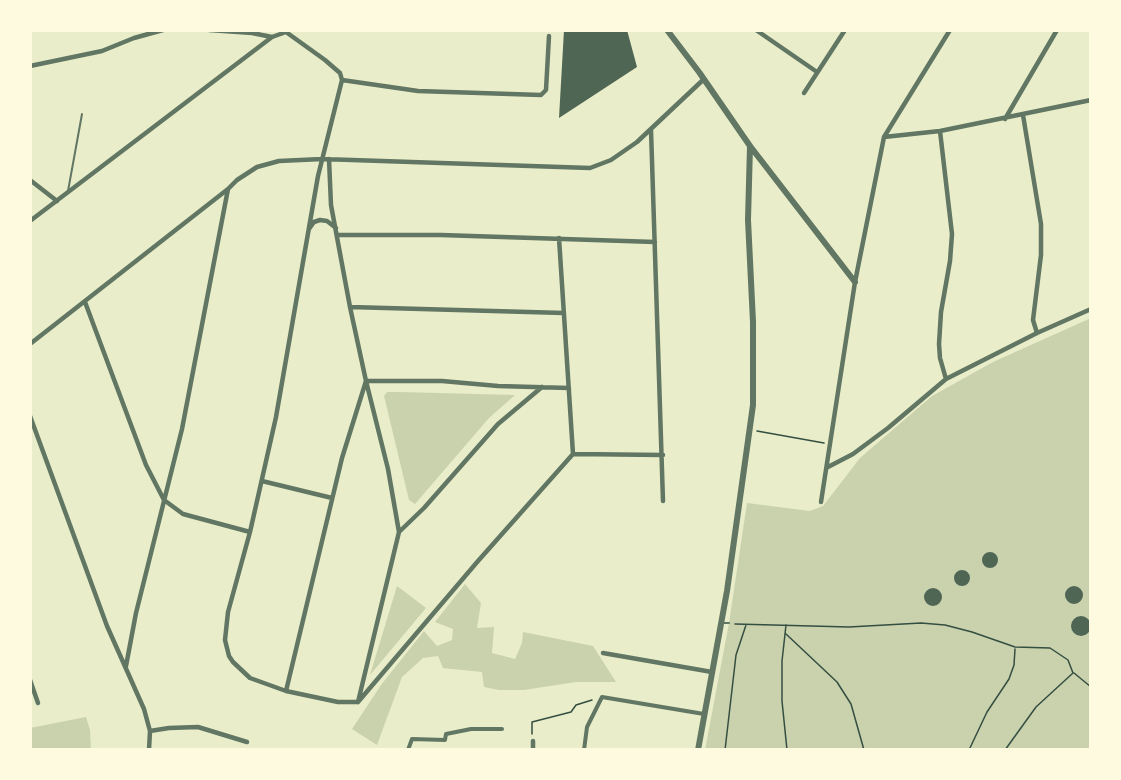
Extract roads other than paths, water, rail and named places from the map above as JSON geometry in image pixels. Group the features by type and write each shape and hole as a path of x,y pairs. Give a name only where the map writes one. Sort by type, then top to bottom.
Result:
{"street":[{"path":"30,66 91,54 163,30"},
{"path":"208,30 252,33 272,38"},
{"path":"668,30 705,79 750,146 855,282"},
{"path":"756,30 817,72"},
{"path":"804,93 845,30"},
{"path":"821,502 855,282 884,137 950,30"},
{"path":"1005,119 1057,30"},
{"path":"30,221 272,38 286,31 340,73 342,81 322,159 308,229 276,417 250,532 228,612 225,640 233,662 250,678 286,691 338,702 358,702 492,544 573,454 559,238"},
{"path":"342,81 418,91 541,95 546,90 549,36"},
{"path":"30,344 247,173 267,163 329,159 590,168 617,156 651,130 705,79"},
{"path":"884,137 940,131 1091,99"},
{"path":"1023,115 1041,224 1041,255 1033,320 1037,333"},
{"path":"651,130 663,501"},
{"path":"940,131 952,234 939,344 946,380"},
{"path":"698,750 712,672 725,623 750,431 753,394 748,220 750,146"},
{"path":"329,159 331,205 350,307 388,469 399,532 358,702"},
{"path":"30,180 42,187 57,201"},
{"path":"126,666 136,613 184,418 228,189"},
{"path":"308,229 314,222 320,220 327,221 336,228"},
{"path":"337,235 559,238 655,242"},
{"path":"85,302 146,465 164,501 183,514 250,532"},
{"path":"350,307 564,313"},
{"path":"828,467 853,454 880,435 946,380 1037,333 1091,309"},
{"path":"366,381 419,381 569,388"},
{"path":"286,691 332,498 366,381"},
{"path":"399,532 424,508 498,424 543,387"},
{"path":"30,416 106,626 144,709 150,731 149,750"},
{"path":"573,454 663,455"},
{"path":"262,481 332,498"},
{"path":"603,654 712,672"},
{"path":"30,680 38,703"},
{"path":"584,750 587,727 602,697 705,714"},
{"path":"150,731 198,727 247,742"},
{"path":"408,750 412,739 445,740 446,734 471,729 502,729"},
{"path":"533,741 533,750"}],"lane":[{"path":"67,194 82,114"}]}
